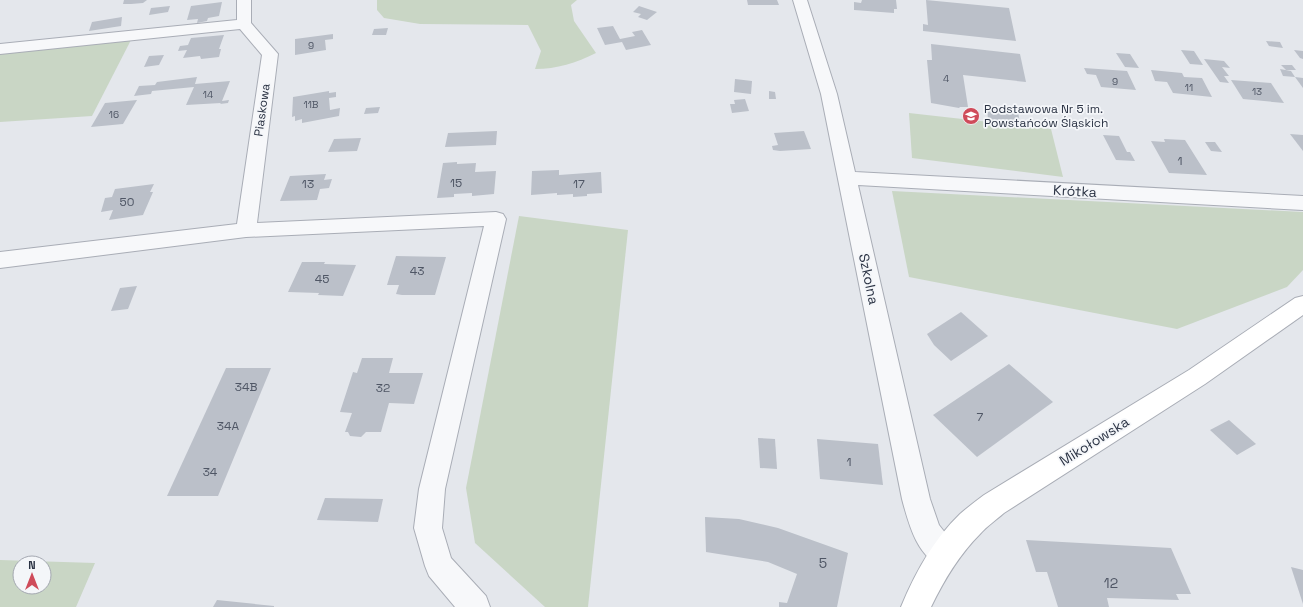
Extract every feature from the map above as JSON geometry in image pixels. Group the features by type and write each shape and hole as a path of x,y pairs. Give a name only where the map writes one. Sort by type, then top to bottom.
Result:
{"street":[{"path":"0,50 244,24 244,0"},
{"name":"Szkolna","path":"800,0 829,94 916,499 926,533 944,554"},
{"name":"Piaskowa","path":"244,24 270,54 246,230"},
{"name":"Krótka","path":"847,178 1303,203"},
{"path":"0,260 246,230 496,219 432,489 428,528 439,566 475,607"},
{"name":"Mikołowska","path":"916,607 944,554 969,525 994,504 1197,376 1303,304"}],"green space":[{"path":"377,0 577,0 571,5 574,21 596,53 566,65 535,69 541,51 528,25 420,24 384,18 377,10"},
{"path":"132,38 92,116 0,122 0,52"},
{"path":"909,113 1051,129 1063,177 912,158"},
{"path":"892,191 1303,212 1303,270 1287,287 1177,329 909,277"},
{"path":"519,216 628,230 588,607 545,607 475,543 466,488"},
{"path":"0,560 12,560 12,595 52,595 52,562 95,563 76,607 0,607"}],"building":[{"path":"124,0 147,0 143,3 123,4"},
{"path":"747,0 777,0 779,5 748,5"},
{"path":"862,0 896,0 897,9 894,9 894,13 854,10 854,2 861,3"},
{"path":"926,0 1009,8 1016,41 923,31 923,24 928,25"},
{"path":"222,2 219,16 208,18 207,21 197,23 198,19 187,20 191,6"},
{"path":"170,6 168,12 149,15 151,8"},
{"path":"639,6 657,12 647,20 638,17 641,14 633,12"},
{"path":"122,17 121,26 89,31 92,22"},
{"path":"613,26 620,39 635,36 632,32 642,30 651,45 626,50 622,42 605,45 597,28"},
{"path":"388,28 386,35 372,35 374,29"},
{"path":"333,34 333,39 325,40 326,50 295,55 295,39"},
{"path":"224,35 219,49 221,49 219,57 201,59 200,56 183,58 187,50 178,51 180,46 188,45 191,38"},
{"path":"1266,41 1280,42 1283,48 1269,46"},
{"path":"931,44 1020,54 1026,82 963,75 968,107 959,108 931,103 927,60 932,60"},
{"path":"1181,50 1194,51 1203,65 1190,64"},
{"path":"1294,50 1303,51 1303,59 1300,58"},
{"path":"1116,53 1130,54 1139,68 1125,67"},
{"path":"164,55 159,65 144,67 149,56"},
{"path":"1204,59 1224,61 1230,68 1222,67 1229,76 1224,76 1229,83 1220,82"},
{"path":"1281,65 1292,65 1296,70 1286,70"},
{"path":"1084,68 1127,71 1136,90 1101,87 1096,75 1087,74"},
{"path":"1280,69 1291,71 1295,77 1283,76"},
{"path":"1151,70 1182,73 1184,77 1202,78 1212,97 1173,93 1167,82 1155,81"},
{"path":"197,77 195,84 230,81 222,101 229,100 228,103 186,105 194,87 152,91 151,94 134,96 139,86 155,85 157,82"},
{"path":"1295,77 1303,78 1303,88"},
{"path":"735,79 752,81 751,94 734,92"},
{"path":"1231,80 1271,83 1284,103 1243,99"},
{"path":"329,91 329,93 336,92 336,97 329,98 330,110 340,108 339,116 302,123 302,119 295,121 295,116 292,117 293,97"},
{"path":"769,91 775,92 776,99 769,99"},
{"path":"745,99 749,111 732,113 730,104 735,104 734,100"},
{"path":"137,100 123,124 91,127 105,103"},
{"path":"380,107 378,113 364,114 366,108"},
{"path":"987,108 1018,112 1020,123 988,119"},
{"path":"497,131 496,145 445,147 448,133"},
{"path":"804,131 811,149 773,150 772,146 778,145 774,133"},
{"path":"1290,134 1303,135 1303,151"},
{"path":"1103,135 1119,136 1127,152 1130,152 1135,161 1116,160"},
{"path":"361,138 357,151 328,152 334,139"},
{"path":"1164,139 1185,140 1207,175 1169,173 1151,141 1165,142"},
{"path":"1205,142 1215,142 1222,152 1211,151"},
{"path":"457,162 457,164 476,163 475,172 496,171 494,194 472,196 472,193 454,194 454,197 437,198 443,163"},
{"path":"559,170 559,175 601,172 602,193 573,197 573,194 557,195 557,193 531,195 532,171"},
{"path":"326,174 324,180 332,179 329,188 320,189 317,200 280,201 290,176"},
{"path":"154,184 150,192 153,192 143,215 109,220 113,210 101,212 105,198 112,197 115,189"},
{"path":"396,256 446,257 435,295 396,294 399,285 387,285"},
{"path":"302,262 325,262 324,264 356,265 343,296 318,295 319,293 288,292"},
{"path":"137,286 128,309 111,311 120,288"},
{"path":"961,312 988,336 951,361 934,345 927,334"},
{"path":"362,358 393,358 389,373 423,373 414,404 389,403 381,432 366,432 361,437 350,436 348,432 345,432 352,413 340,412 353,372 357,373"},
{"path":"1009,364 1053,402 977,457 933,415"},
{"path":"226,368 271,368 218,496 167,496"},
{"path":"1229,420 1256,444 1237,455 1210,430"},
{"path":"758,438 775,439 777,469 760,468"},
{"path":"817,439 878,444 883,485 820,479"},
{"path":"325,498 383,499 378,522 317,520"},
{"path":"705,517 739,519 778,528 848,553 837,607 779,607 779,602 787,603 797,574 768,562 706,552"},
{"path":"1026,540 1171,548 1191,594 1176,594 1179,600 1107,598 1109,607 1058,607 1047,572 1036,572"},
{"path":"1291,567 1303,570 1303,604"},
{"path":"217,600 274,606 274,607 213,607"}],"place":[{"name":"Podstawowa Nr 5 im. Powstańców Śląskich","path":"971,116"}]}
